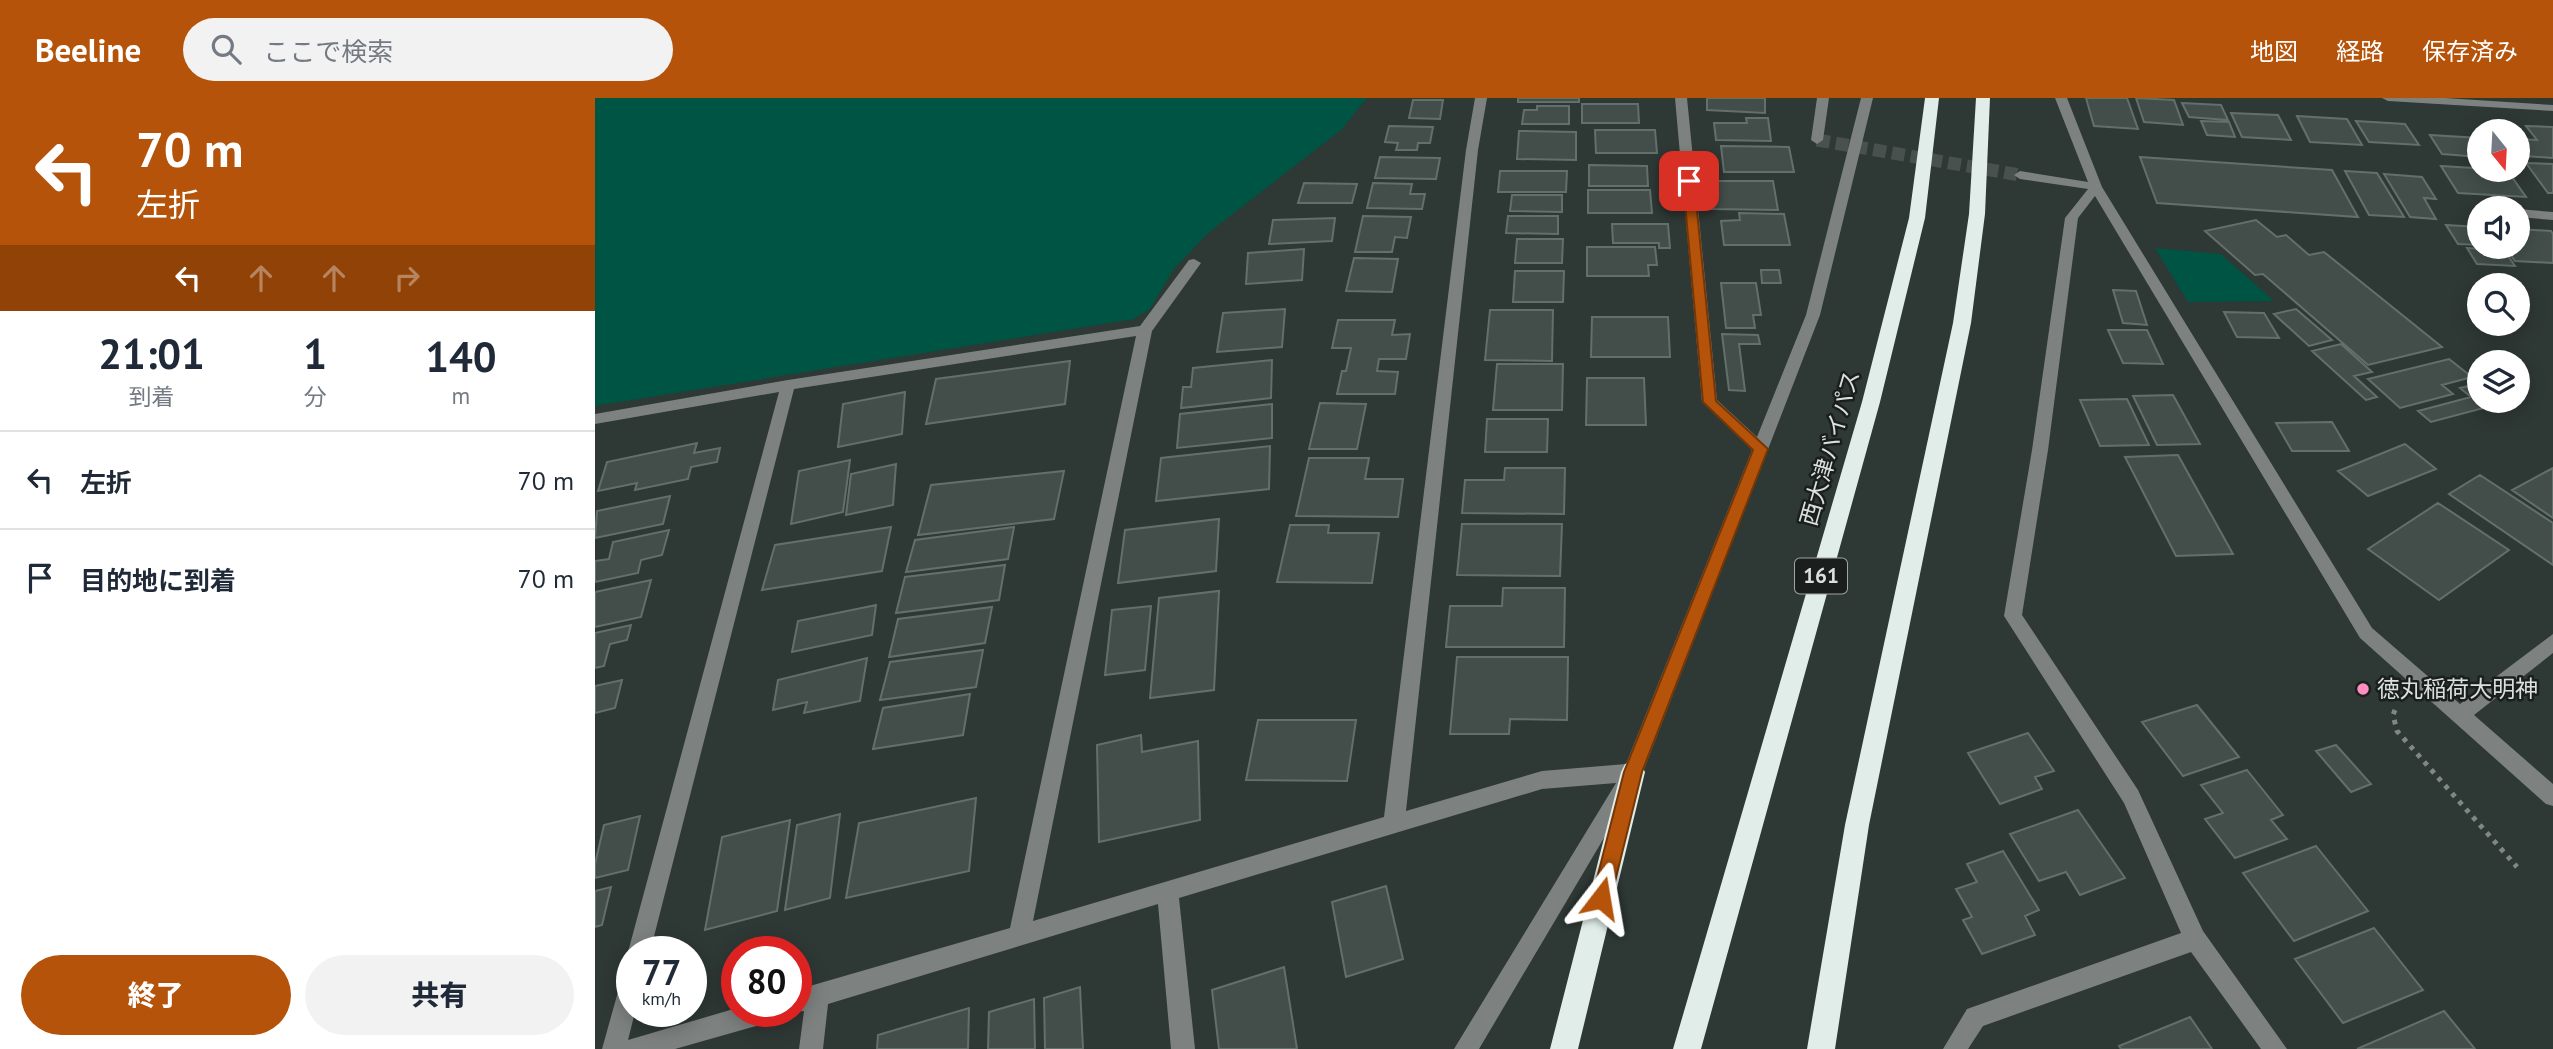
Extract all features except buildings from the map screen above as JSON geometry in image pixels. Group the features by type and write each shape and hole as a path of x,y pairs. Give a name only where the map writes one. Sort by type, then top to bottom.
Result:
{"highway":[{"name":"西大津バイパス","path":"1687,1049 1871,402 1917,218 1932,98"},
{"path":"1821,1049 1857,825 1962,323 1977,214 1983,98"},
{"path":"1564,1049 1633,772"}],"street":[{"path":"1394,824 1470,164 1481,98"},
{"path":"1681,98 1710,402 1760,449"},
{"path":"1817,140 1823,98"},
{"path":"1466,1049 1633,772 1813,315 1867,98"},
{"path":"2061,98 2096,187 2366,633 2553,797"},
{"path":"2388,98 2553,107"},
{"path":"2020,175 2096,187"},
{"path":"2096,187 2072,218 2040,450 2013,616 2131,797 2195,939 2275,1049"},
{"path":"2530,215 2553,216"},
{"path":"1019,935 1145,330 1194,263"},
{"path":"595,419 788,385 1145,330"},
{"path":"643,936 788,385"},
{"path":"2460,715 2553,642"},
{"path":"812,997 1542,780 1633,772"},
{"path":"1168,891 1183,1049"},
{"path":"1955,1049 1975,1017 2195,939"},
{"path":"635,1049 721,1024"},
{"path":"614,1049 620,1027"},
{"path":"809,1027 811,1049"}],"path":[{"path":"2399,701 2393,715 2397,731 2518,867"}],"green space":[{"path":"595,98 1367,98 1341,130 1207,234 1173,270 1150,309 1134,319 595,406"},
{"path":"2155,248 2221,254 2274,301 2188,302"}],"tunnel":[{"path":"1817,140 2020,175"}],"place":[{"name":"徳丸稲荷大明神","path":"2363,689"}],"route":[{"path":"1601,898 1633,772 1760,449 1710,402 1689,181"}]}
